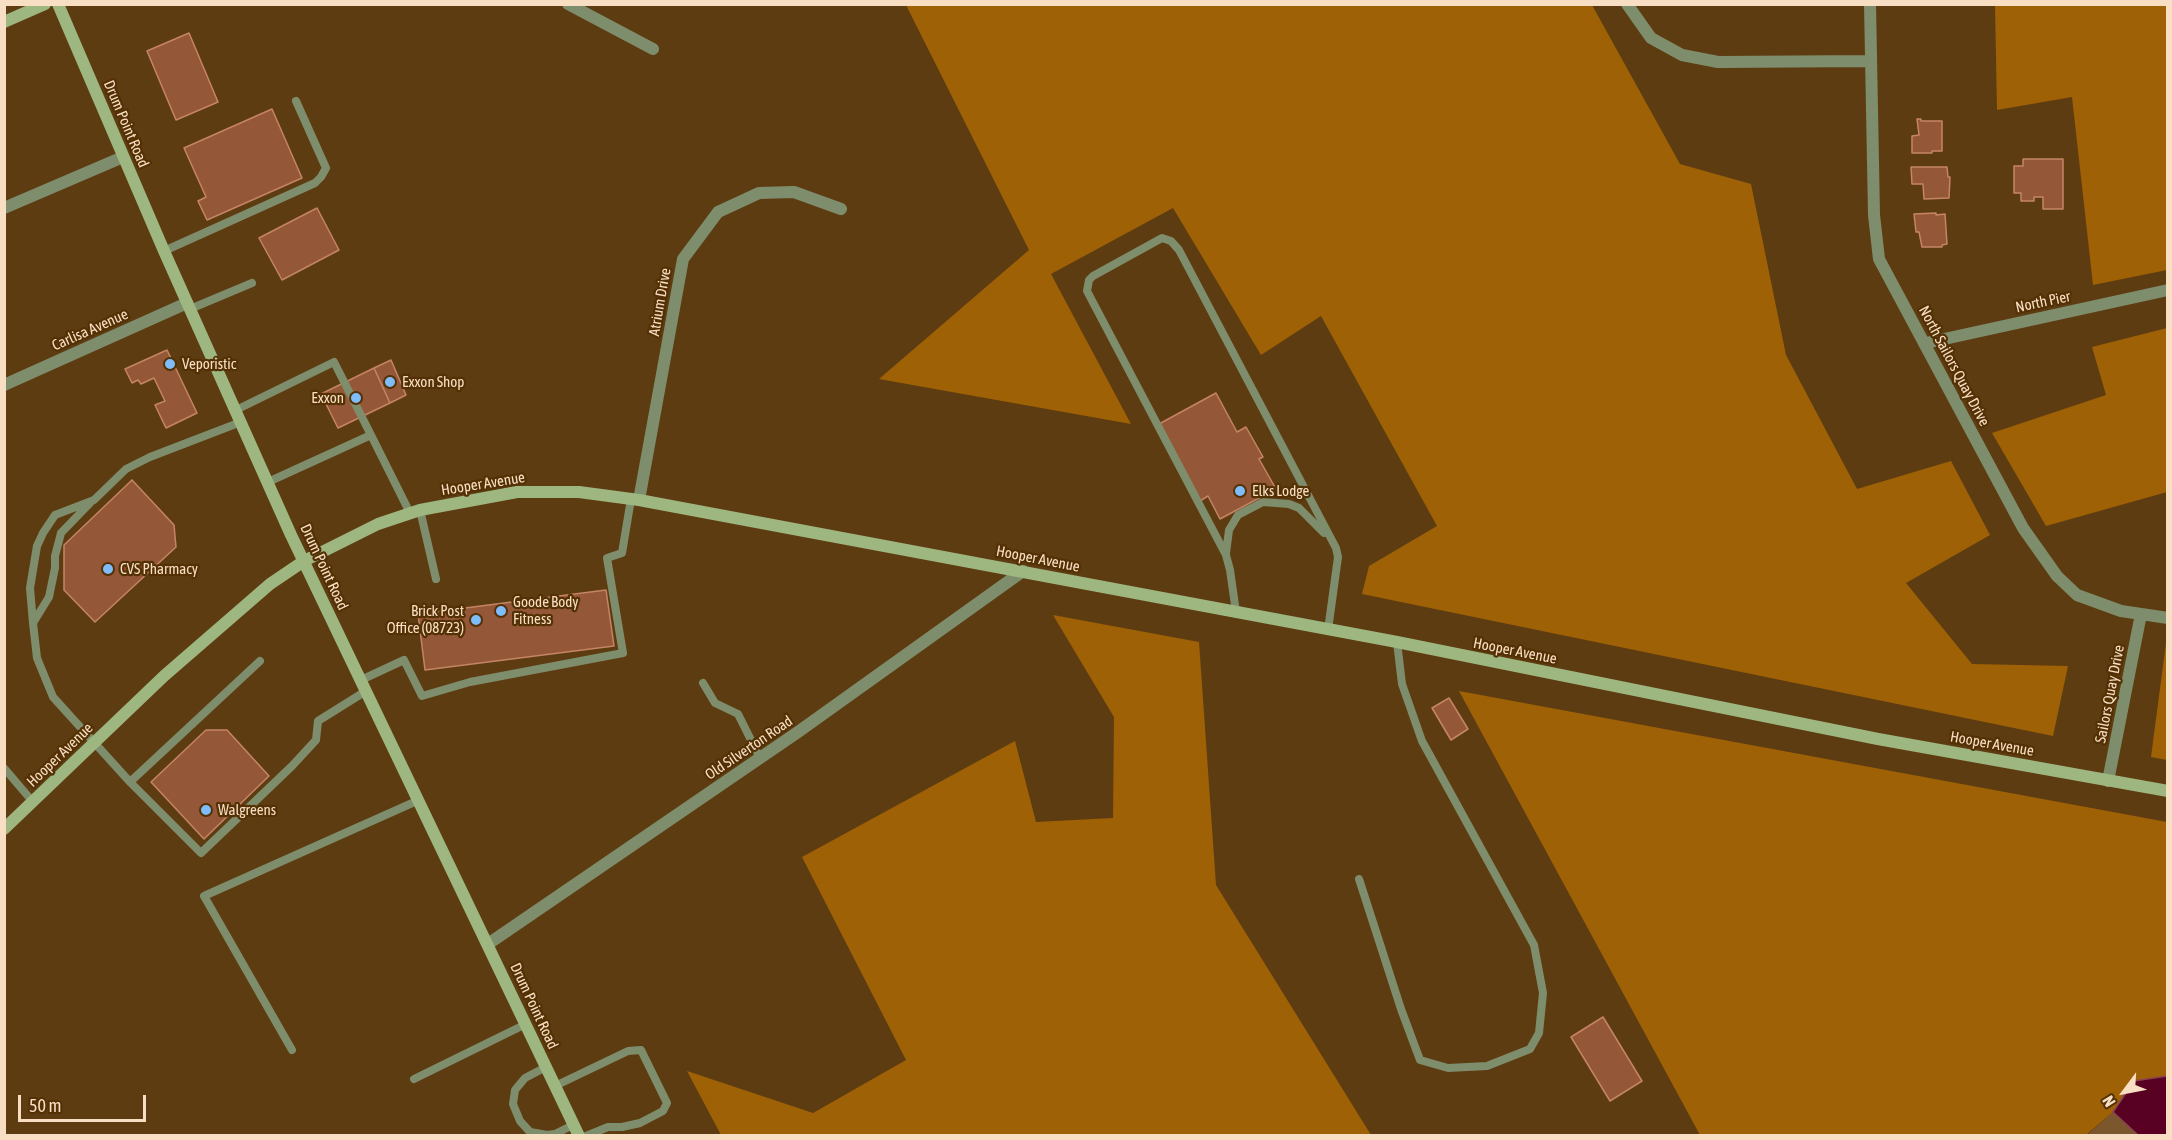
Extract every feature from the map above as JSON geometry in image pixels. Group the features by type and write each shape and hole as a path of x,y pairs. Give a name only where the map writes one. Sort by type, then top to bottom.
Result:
{"main road":[{"path":"4,22 45,4"},
{"name":"Drum Point Road","path":"58,4 188,306 304,561 576,1130"},
{"name":"Hooper Avenue","path":"4,829 164,676 259,594 304,561 378,524 415,511 517,492 579,492 635,500 1397,642 1878,739 2168,791"}],"street":[{"path":"568,4 653,49"},
{"path":"1627,4 1651,38 1682,55 1718,62 1870,61"},
{"name":"North Sailors Quay Drive","path":"1870,4 1874,215 1879,259 2023,528 2057,576 2077,595 2121,611 2168,618"},
{"path":"4,208 123,157"},
{"name":"Atrium Drive","path":"635,500 683,259 718,212 759,193 794,192 840,209"},
{"name":"North Pier","path":"1926,343 2168,290"},
{"name":"Carlisa Avenue","path":"4,385 188,306"},
{"name":"Old Silverton Road","path":"488,944 760,758 1023,571"},
{"name":"Sailors Quay Drive","path":"2108,781 2141,614"}],"lane":[{"path":"164,251 315,183 321,177 326,168 296,101"},
{"path":"1236,612 1226,555 1088,291 1089,280 1093,276 1162,238 1171,241 1179,250 1336,548 1338,557 1328,630"},
{"path":"188,306 252,283"},
{"path":"236,410 334,362 371,435 415,511 436,579"},
{"path":"33,623 50,597 55,556 61,533 93,500 126,469 150,457 241,422"},
{"path":"268,482 371,435"},
{"path":"93,500 55,515 43,532 38,546 30,588 37,658 53,697 130,782 201,853 316,740 318,721 364,686 404,660 422,696 470,682 623,653 607,558 622,553 635,500"},
{"path":"1226,555 1229,530 1238,515 1263,502 1277,502 1299,508 1336,548"},
{"path":"1359,879 1420,1060 1448,1068 1486,1066 1530,1049 1539,1033 1543,993 1534,945 1422,741 1402,684 1397,642"},
{"path":"130,782 260,661"},
{"path":"703,683 715,703 738,714 760,758"},
{"path":"4,768 33,802"},
{"path":"292,1050 204,896 419,800"},
{"path":"414,1079 526,1024"},
{"path":"555,1086 628,1051 641,1050 667,1103 663,1111 640,1123 622,1127 608,1126 586,1136"},
{"path":"546,1067 525,1078 515,1090 513,1104 520,1121 530,1132 547,1135 576,1130"}],"shaded area":[{"path":"906,5 1592,5 1680,164 1751,184 1786,355 1857,489 1951,461 1990,535 1906,583 1972,664 2068,666 2053,736 1362,594 1369,566 1437,526 1321,316 1261,355 1173,208 1051,274 1131,424 879,379 1029,250"},
{"path":"1995,5 2167,5 2167,270 2093,285 2072,97 1997,110"},
{"path":"2167,328 2167,492 2046,526 1992,433 2106,395 2092,347"},
{"path":"1053,615 1199,642 1216,885 1371,1135 721,1135 687,1071 813,1113 906,1060 802,857 1015,741 1036,822 1113,818 1114,717"},
{"path":"2166,643 2168,648 2167,760 2151,757"},
{"path":"1459,691 2167,822 2167,1076 2134,1081 2113,1112 2086,1135 1700,1135"},
{"path":"2167,1076 2167,1135 2138,1135 2113,1112 2134,1081"},
{"path":"2113,1112 2138,1135 2086,1136"}],"building":[{"path":"189,33 218,102 176,120 147,51"},
{"path":"272,109 302,178 207,220 198,201 206,197 184,148"},
{"path":"1917,119 1942,121 1942,151 1912,153 1912,136 1919,135"},
{"path":"2023,159 2063,159 2063,209 2043,209 2043,197 2034,197 2034,201 2021,201 2021,193 2014,193 2014,166 2023,166"},
{"path":"1911,167 1947,167 1948,177 1950,177 1949,198 1924,199 1923,184 1912,184"},
{"path":"317,208 339,250 282,280 259,238"},
{"path":"1936,213 1936,215 1945,214 1947,244 1942,247 1922,247 1919,232 1916,232 1914,214"},
{"path":"167,350 197,413 166,428 155,405 165,401 154,378 141,384 138,380 132,383 125,369"},
{"name":"Exxon Shop","path":"391,360 406,395 390,403 374,368"},
{"name":"Exxon","path":"374,368 390,403 338,428 321,394"},
{"path":"1216,393 1237,432 1246,427 1263,457 1259,459 1276,489 1220,519 1208,496 1200,501 1159,424"},
{"name":"CVS Pharmacy","path":"132,480 174,525 176,547 95,622 64,590 64,545"},
{"path":"606,590 614,646 425,670 418,614"},
{"path":"1449,698 1468,729 1451,740 1432,708"},
{"name":"Walgreens","path":"206,730 227,730 269,776 204,839 151,782"},
{"path":"1603,1017 1642,1081 1610,1101 1571,1037"}],"place":[{"name":"Veporistic","path":"170,364"},
{"name":"Exxon Shop","path":"390,382"},
{"name":"Exxon","path":"356,398"},
{"name":"Elks Lodge","path":"1240,491"},
{"name":"CVS Pharmacy","path":"108,569"},
{"name":"Goode Body Fitness","path":"501,611"},
{"name":"Brick Post Office (08723)","path":"476,620"},
{"name":"Walgreens","path":"206,810"}]}
